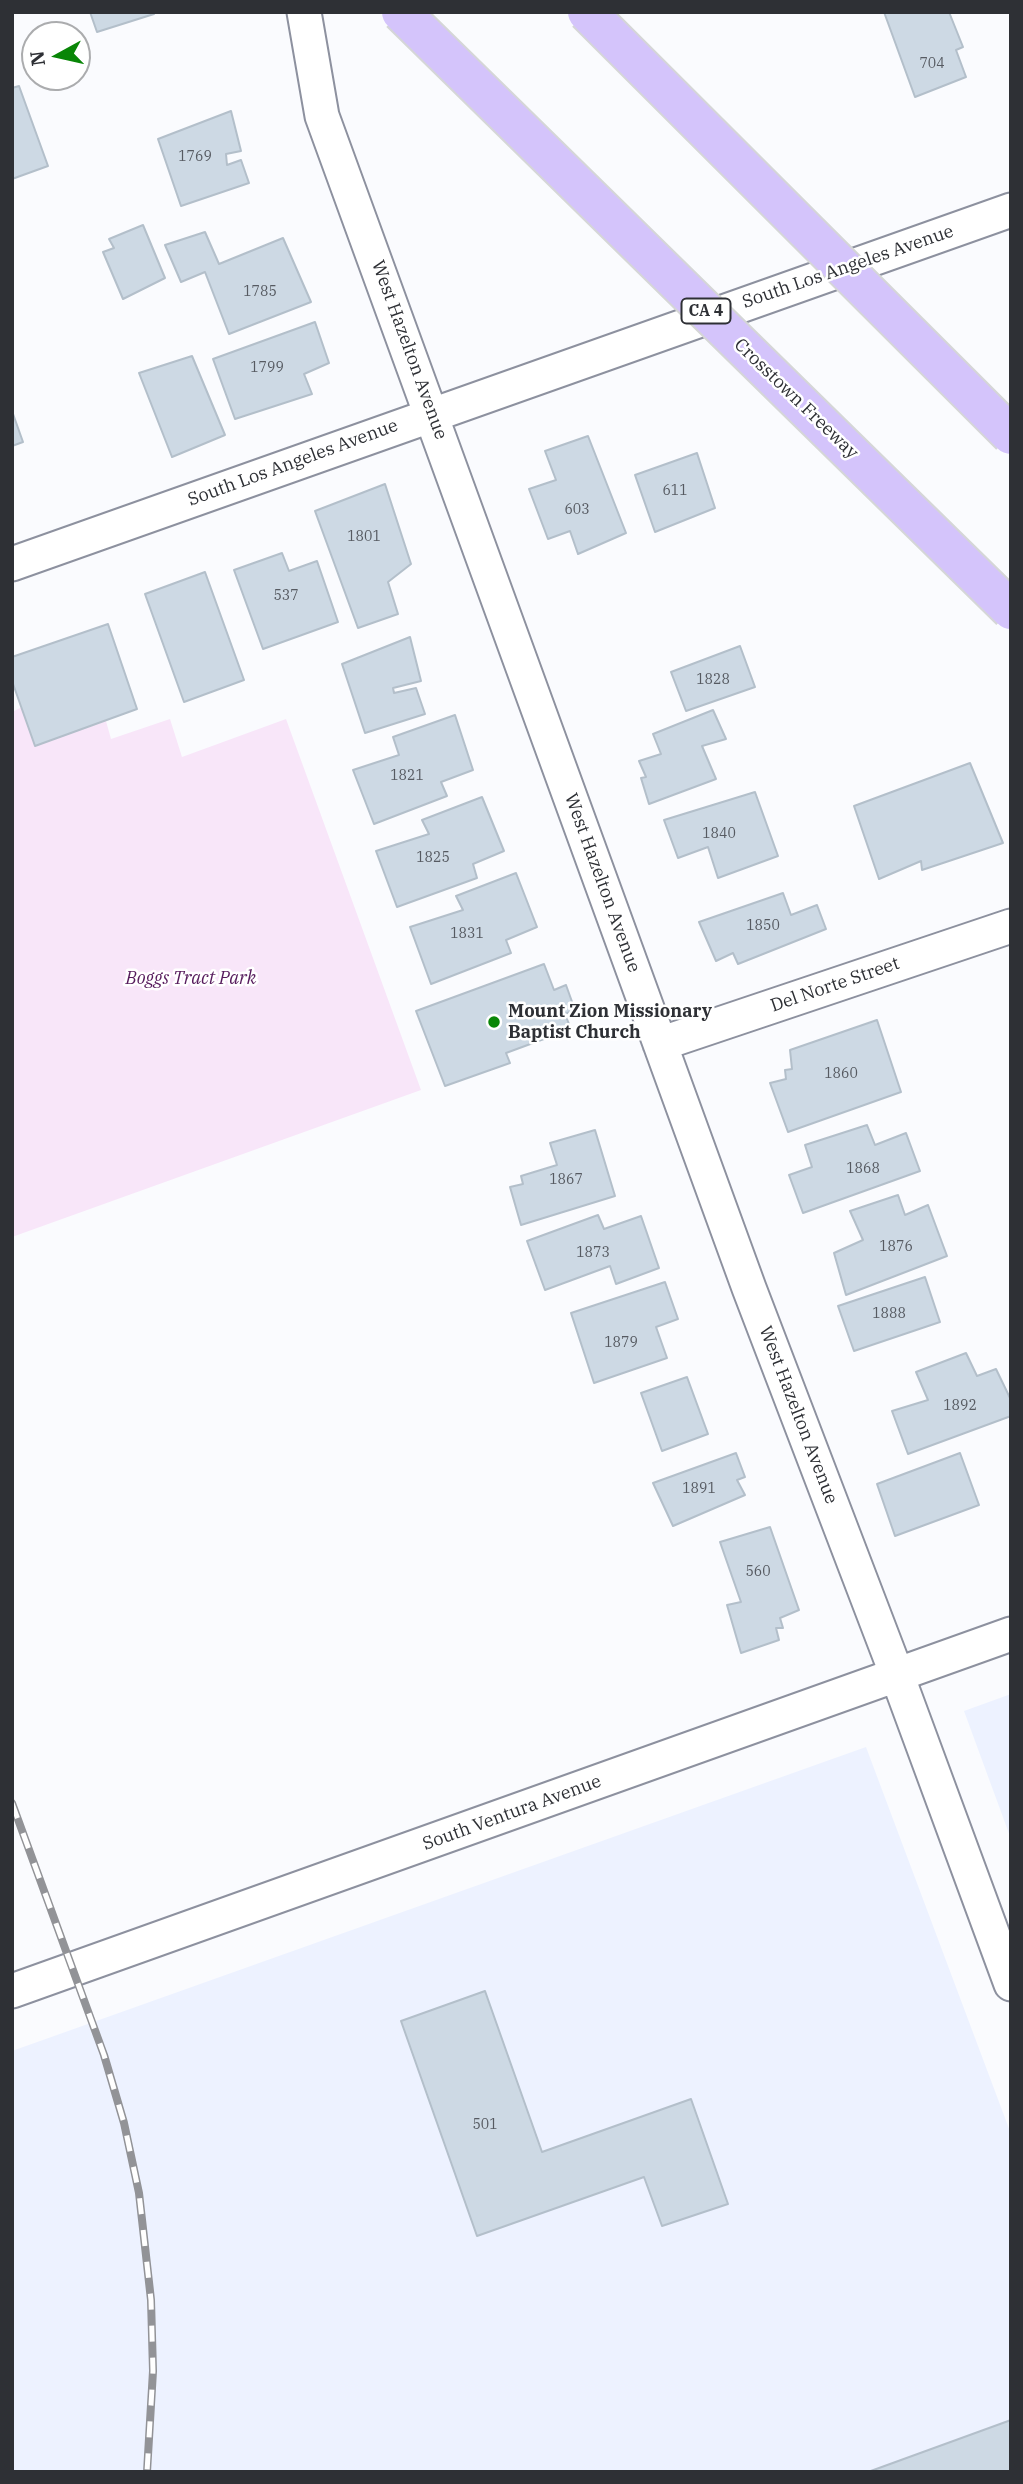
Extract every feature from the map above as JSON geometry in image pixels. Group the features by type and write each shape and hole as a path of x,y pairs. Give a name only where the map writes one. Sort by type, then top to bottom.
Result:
{"highway":[{"name":"Crosstown Freeway","path":"401,12 1011,610"},
{"path":"587,12 1011,435"}],"street":[{"name":"West Hazelton Avenue","path":"304,12 321,116 432,413 749,1288 897,1675 1011,1984"},
{"name":"South Los Angeles Avenue","path":"12,564 1011,210"},
{"name":"Del Norte Street","path":"660,1044 1011,926"},
{"name":"South Ventura Avenue","path":"12,1991 1011,1634"}],"shaded area":[{"path":"1011,1694 1011,1839 964,1711"},
{"path":"866,1747 1011,2134 1011,2472 12,2472 12,2051"}],"green space":[{"name":"Boggs Tract Park","path":"22,707 35,746 106,721 111,739 170,719 182,757 286,719 421,1090 12,1237 12,708 14,711"}],"building":[{"path":"90,12 153,12 154,14 97,32"},
{"path":"884,12 949,12 963,47 956,50 966,77 915,97"},
{"path":"19,86 48,166 12,179 12,88"},
{"path":"231,111 241,151 226,154 227,165 241,160 249,183 181,206 158,139"},
{"path":"143,225 165,278 123,299 103,252 114,248 109,239"},
{"path":"205,232 219,264 283,238 311,302 229,334 205,272 181,282 165,245"},
{"path":"315,322 329,363 304,374 312,394 235,419 213,359"},
{"path":"192,356 225,435 172,457 139,373"},
{"path":"12,411 23,442 12,446"},
{"path":"588,436 626,533 578,554 570,531 548,539 529,489 556,480 545,451"},
{"path":"697,453 715,508 655,532 635,475"},
{"path":"385,484 411,564 388,582 398,614 358,628 315,511"},
{"path":"282,553 289,571 317,561 338,622 263,649 234,570"},
{"path":"205,572 244,680 184,702 145,594"},
{"path":"108,624 137,709 35,746 12,681 12,657"},
{"path":"410,637 421,681 393,688 394,693 416,688 425,714 365,733 342,664"},
{"path":"740,646 755,687 686,711 671,672"},
{"path":"713,710 726,739 702,746 716,779 649,804 641,778 646,777 639,761 661,754 653,734"},
{"path":"455,715 473,770 441,782 447,796 374,824 353,770 399,755 393,737"},
{"path":"970,763 1003,843 922,870 921,861 879,879 854,806"},
{"path":"755,792 778,856 718,878 708,847 678,858 664,820"},
{"path":"482,797 504,851 473,864 477,878 397,907 376,851 429,834 422,820"},
{"path":"516,873 537,927 506,940 511,953 431,984 410,927 463,910 456,896"},
{"path":"783,893 791,915 817,905 826,929 738,964 733,953 716,961 699,922"},
{"name":"Mount Zion Missionary Baptist Church","path":"544,964 554,990 566,985 575,1010 565,1014 571,1029 506,1053 510,1063 445,1086 416,1011"},
{"path":"877,1020 901,1092 788,1132 770,1083 786,1079 785,1070 792,1069 790,1050"},
{"path":"867,1125 875,1145 906,1133 920,1171 803,1213 789,1175 812,1167 805,1145"},
{"path":"595,1130 615,1196 521,1225 510,1187 523,1184 521,1176 557,1165 550,1143"},
{"path":"898,1195 905,1215 928,1205 947,1256 846,1295 834,1253 863,1240 850,1211"},
{"path":"598,1215 604,1229 641,1216 659,1268 616,1284 610,1266 545,1290 527,1241"},
{"path":"925,1277 940,1322 854,1351 838,1306"},
{"path":"665,1282 678,1319 656,1327 667,1358 594,1383 571,1313"},
{"path":"966,1353 977,1376 996,1369 1011,1400 1011,1416 908,1454 892,1411 928,1400 916,1372"},
{"path":"687,1377 708,1434 662,1451 641,1393"},
{"path":"736,1453 745,1477 737,1480 745,1495 673,1526 653,1483"},
{"path":"960,1453 979,1505 895,1536 877,1484"},
{"path":"770,1527 799,1610 780,1618 783,1628 776,1628 779,1640 741,1653 727,1605 741,1602 720,1542"},
{"path":"485,1991 542,2152 691,2099 728,2204 662,2226 644,2177 477,2236 401,2021"},
{"path":"1011,2420 1011,2472 868,2472"}],"railway":[{"path":"12,1803 104,2055 124,2123 139,2193 151,2300 153,2371 147,2472"}],"place":[{"name":"Mount Zion Missionary Baptist Church","path":"494,1022"}]}
